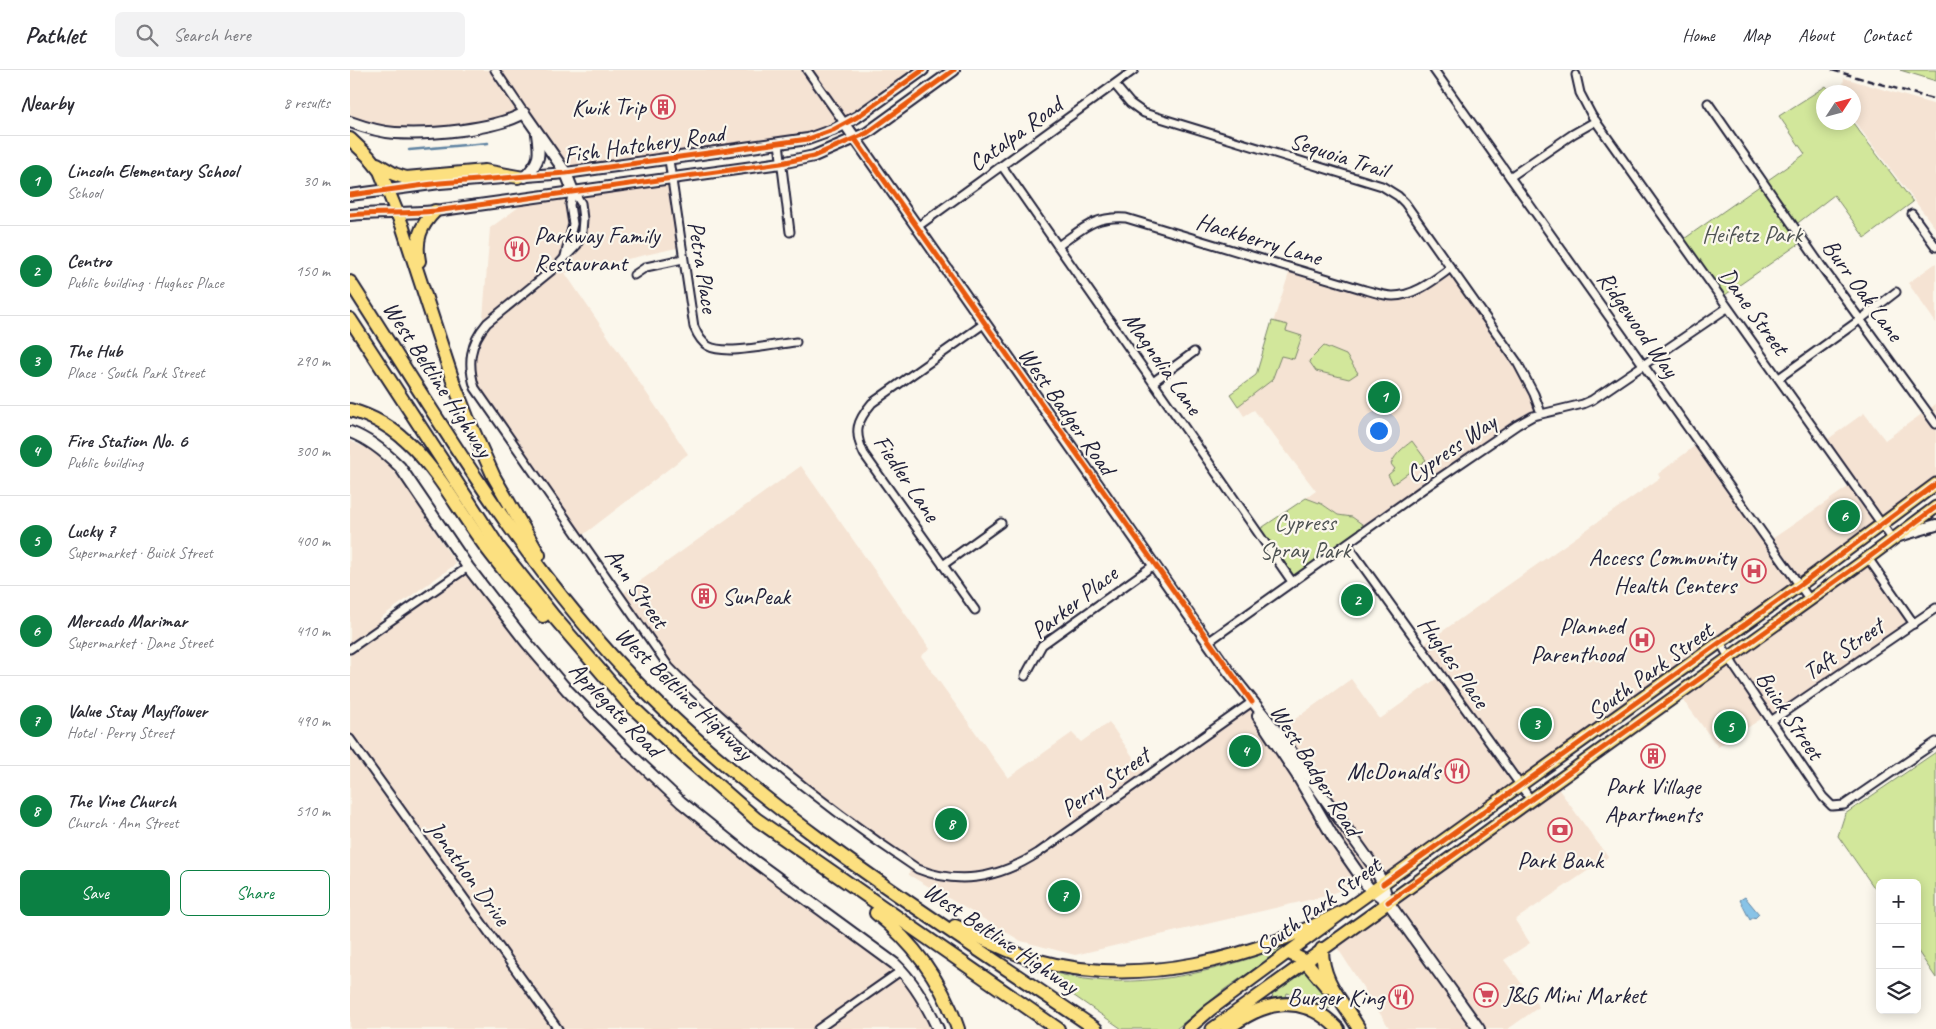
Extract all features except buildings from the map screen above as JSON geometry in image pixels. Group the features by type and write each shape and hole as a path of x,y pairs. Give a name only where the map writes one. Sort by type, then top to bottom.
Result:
{"highway":[{"path":"350,139 388,172 406,178 485,171 522,177"},
{"path":"368,156 380,171 388,190 460,401 494,477 534,547 589,630"},
{"path":"435,210 420,230 417,248 437,332"},
{"name":"West Beltline Highway","path":"350,282 518,540 589,630 645,690 749,786 790,818 1096,1029"},
{"name":"West Beltline Highway","path":"350,319 500,549 606,680 658,732 756,819 1058,1029"},
{"path":"350,410 386,424 419,452 481,540 520,591 606,680"},
{"path":"756,819 881,917 907,941 922,958 936,979 958,1029"},
{"path":"932,917 1033,960 1063,966 1142,971 1200,964 1233,956 1283,940 1346,910"},
{"path":"1322,949 1322,963 1327,979 1337,998"},
{"path":"1289,954 1305,961 1337,998 1359,1029"},
{"path":"1227,1029 1254,1011 1282,1004 1303,1006 1319,1012 1338,1029"}],"main road":[{"name":"South Park Street","path":"1188,1029 1210,1010 1289,954 1372,891 1800,585 1936,484"},
{"name":"South Park Street","path":"1212,1029 1810,600 1936,507"}],"street":[{"path":"495,70 566,173 573,191"},
{"name":"West Badger Road","path":"808,70 1208,642 1252,702 1271,724 1374,867 1383,884 1388,902"},
{"name":"Fish Hatchery Road","path":"350,195 440,183 566,173 808,139 858,117 923,70"},
{"name":"Fish Hatchery Road","path":"350,215 380,212 405,214 781,163 814,156 868,132 954,70"},
{"name":"Catalpa Road","path":"917,227 1134,70"},
{"name":"Ridgewood Way","path":"1434,70 1810,600"},
{"name":"Dane Street","path":"1576,75 1580,93 1596,121 1882,525 1895,538"},
{"name":"Sequoia Trail","path":"1115,85 1130,103 1144,113 1382,186 1405,203 1520,367 1534,394 1541,413"},
{"name":"Burr Oak Lane","path":"1708,103 1822,267 1936,424"},
{"path":"350,122 360,126 395,133 457,130 483,127 524,113"},
{"path":"1510,177 1573,134 1596,121"},
{"path":"522,177 538,160 540,151 536,130"},
{"path":"779,143 790,232"},
{"name":"Petra Place","path":"669,160 694,327 706,345 717,350 734,350 796,342"},
{"name":"Magnolia Lane","path":"1002,166 1293,583"},
{"name":"Ann Street","path":"573,191 581,203 582,225 577,245 557,266 487,323 479,333 471,351 470,364 475,388 481,399 669,667 682,681 805,789 910,864 934,875 973,877"},
{"path":"1912,214 1936,247"},
{"name":"Hackberry Lane","path":"1058,246 1098,220 1109,217 1126,218 1365,290 1393,296 1411,293 1420,289 1451,268"},
{"path":"634,275 646,267 683,259"},
{"path":"1779,378 1896,292"},
{"name":"Cypress Way","path":"1208,642 1426,487 1517,425 1541,413 1592,400 1728,308"},
{"name":"Fiedler Lane","path":"975,610 864,454 858,442 857,429 861,416 872,403 985,323"},
{"path":"1153,382 1194,352"},
{"name":"Applegate Road","path":"350,432 371,442 400,467 468,566 526,642 567,690 629,753 681,802 759,865 877,949 902,970 922,998 938,1029"},
{"path":"943,565 1001,522"},
{"path":"1895,538 1936,525"},
{"name":"Hughes Place","path":"1348,544 1531,800"},
{"path":"1868,558 1914,624"},
{"name":"Parker Place","path":"1025,676 1042,645 1154,565"},
{"path":"350,649 468,566"},
{"name":"Taft Street","path":"1771,721 1936,608"},
{"name":"Buick Street","path":"1720,642 1771,721 1823,797 1832,806 1844,806 1936,742"},
{"name":"West Badger Road","path":"1252,702 1261,723 1297,776 1322,821 1372,891 1388,902 1479,1029"},
{"name":"Perry Street","path":"973,877 1001,873 1020,865 1252,702"},
{"name":"Jonathon Drive","path":"350,739 558,1029"},
{"path":"818,1029 902,970"}],"shaded area":[{"path":"350,70 923,70 833,130 566,173 524,113 516,118 409,133 350,122"},
{"path":"1844,78 1936,105 1936,229 1861,130 1861,85 1843,85"},
{"path":"671,177 681,247 565,273 688,454 579,538 481,399 475,363 480,343 489,327 483,318 490,228 534,196"},
{"path":"1936,263 1936,323 1908,283"},
{"path":"1291,267 1365,290 1404,295 1451,268 1517,362 1541,413 1369,529 1352,517 1338,515 1322,504 1306,498 1316,491 1254,410 1244,416 1230,394 1256,375"},
{"path":"1936,404 1936,484 1383,884 1355,884 1326,896 1075,955 1021,941 909,875 910,864 805,789 682,681 619,596 801,466 930,649 921,656 1008,778 1072,733 1081,742 1109,722 1146,776 1252,702 1277,732 1351,679 1380,719 1440,676 1420,647 1660,478 1658,474 1696,445 1769,541 1851,485 1824,442 1864,413 1885,440"},
{"path":"350,441 371,450 389,465 407,488 456,564 380,618 386,630 465,574 526,642 681,802 895,964 938,1029 350,1029"},
{"path":"1868,558 1914,624 1771,721 1767,715 1718,747 1678,693"},
{"path":"1554,783 1608,857 1515,920 1530,943 1504,960 1539,1007 1508,1029 1390,1029 1333,941"}],"green space":[{"path":"1900,70 1936,70 1936,81"},
{"name":"Heifetz Park","path":"1816,92 1816,130 1858,130 1913,202 1865,238 1834,195 1790,229 1800,243 1725,295 1684,239 1805,154 1779,116"},
{"path":"1272,321 1288,325 1286,331 1302,336 1294,359 1281,356 1272,380 1238,406 1230,394 1256,375"},
{"path":"1324,346 1346,355 1358,373 1349,379 1316,371 1309,361"},
{"path":"1412,441 1426,460 1393,484 1388,475 1395,469 1391,464 1397,454"},
{"name":"Cypress Spray Park","path":"1306,498 1322,504 1338,515 1352,517 1369,529 1293,583 1257,531"},
{"path":"1936,752 1936,978 1921,956 1921,879 1876,879 1876,890 1838,836 1845,814"},
{"path":"1285,946 1225,989 1176,1029 1122,1029 1031,966 1084,979 1143,980 1191,974 1239,962"},
{"path":"1306,971 1312,976 1330,1002 1331,1006 1329,1009 1309,999 1287,993 1286,997 1273,998 1272,995"}],"water":[{"path":"1745,897 1759,914 1750,920 1740,900"}],"waterway":[{"path":"409,150 488,143"}],"railway":[{"path":"1832,70 1936,100"}],"cycle path":[{"path":"350,195 440,183 566,173 808,139 833,130 857,117 923,70"},
{"path":"350,215 435,211 781,163 814,156 867,133 954,70"},
{"path":"855,139 1252,702"},
{"path":"1383,884 1800,585 1936,484"},
{"path":"1388,902 1868,558 1936,507"}],"place":[{"name":"Kwik Trip","path":"663,107"},
{"name":"Parkway Family Restaurant","path":"517,249"},
{"name":"Lincoln Elementary School","path":"1384,397"},
{"name":"Mercado Marimar","path":"1844,516"},
{"name":"Access Community Health Centers","path":"1754,571"},
{"name":"SunPeak","path":"704,596"},
{"name":"Centro","path":"1357,600"},
{"name":"Planned Parenthood","path":"1642,640"},
{"name":"The Hub","path":"1536,724"},
{"name":"Lucky 7","path":"1730,727"},
{"name":"Fire Station No. 6","path":"1245,751"},
{"name":"Park Village Apartments","path":"1653,756"},
{"name":"McDonald's","path":"1457,771"},
{"name":"The Vine Church","path":"951,824"},
{"name":"Park Bank","path":"1560,830"},
{"name":"Value Stay Mayflower","path":"1064,896"},
{"name":"J&G Mini Market","path":"1486,995"},
{"name":"Burger King","path":"1401,997"}]}
